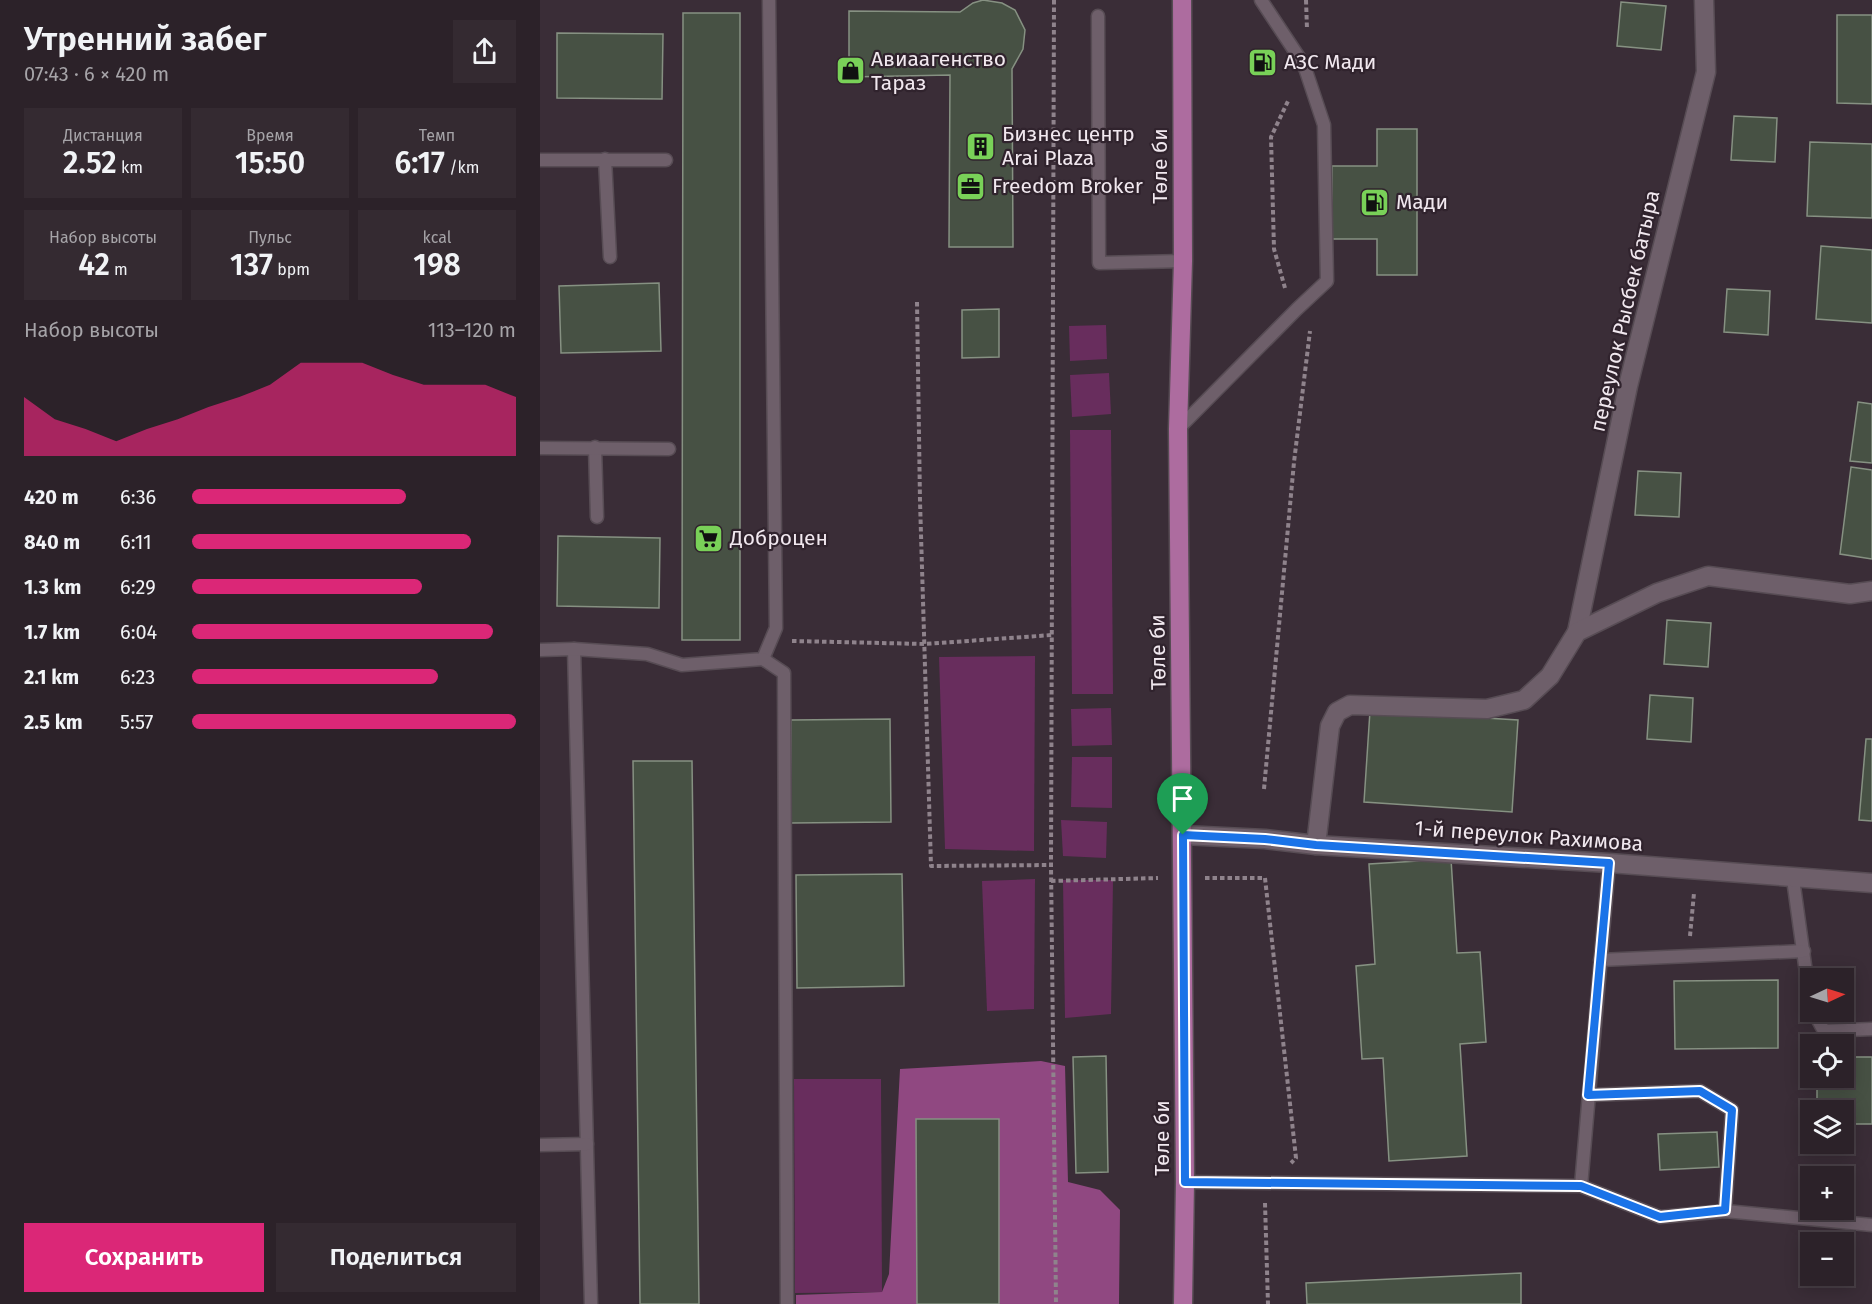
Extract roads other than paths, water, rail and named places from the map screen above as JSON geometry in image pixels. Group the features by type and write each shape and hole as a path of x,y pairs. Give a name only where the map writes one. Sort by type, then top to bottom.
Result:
{"main road":[{"name":"Төле би","path":"1182,0 1183,261 1178,429 1185,1182 1183,1304"}],"street":[{"name":"переулок Рысбек батыра","path":"1316,845 1330,726 1337,712 1350,705 1487,709 1524,700 1550,676 1577,632 1628,386 1706,72 1704,0"},
{"path":"1577,632 1657,593 1708,576 1850,594 1872,591"},
{"name":"1-й переулок Рахимова","path":"1183,835 1872,883"}],"lane":[{"path":"763,659 776,628 769,0"},
{"path":"1178,429 1327,281 1324,126 1304,65 1261,0"},
{"path":"1098,16 1099,263 1183,261"},
{"path":"605,159 610,257"},
{"path":"540,160 666,160"},
{"path":"595,447 597,517"},
{"path":"540,448 669,449"},
{"path":"574,649 591,1304"},
{"path":"540,650 574,649 647,654 682,665 763,659 784,673 787,1304"},
{"path":"1581,1186 1609,863"},
{"path":"1793,879 1806,968"},
{"path":"1600,960 1804,951"},
{"path":"1819,1022 1824,1031 1872,1029"},
{"path":"1588,1095 1700,1091 1732,1110 1725,1210"},
{"path":"540,1145 587,1144"},
{"path":"1185,1182 1581,1186 1660,1217 1725,1210 1872,1225"}],"place":[{"name":"АЗС Мади","path":"1263,62"},
{"name":"Авиаагенство Тараз","path":"850,71"},
{"name":"Бизнес центр Arai Plaza","path":"981,146"},
{"name":"Freedom Broker","path":"971,186"},
{"name":"Мади","path":"1375,202"},
{"name":"Доброцен","path":"709,538"}]}
